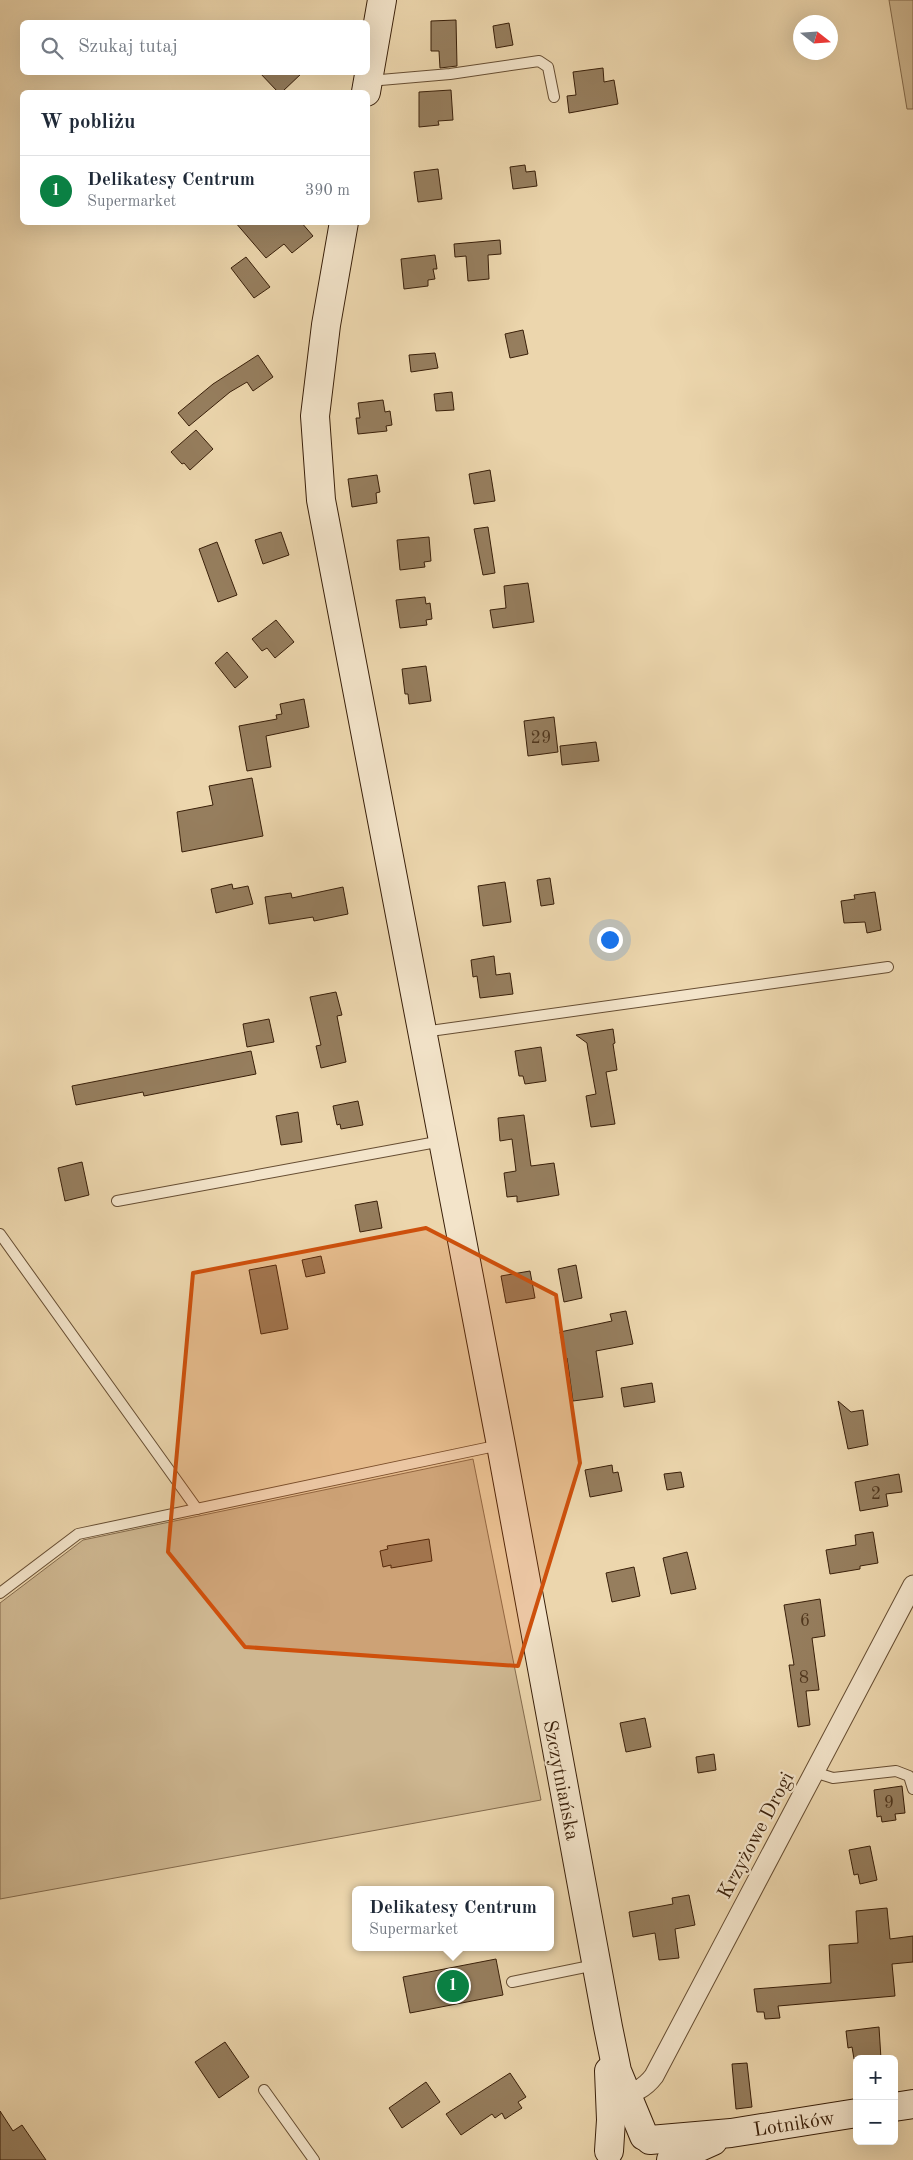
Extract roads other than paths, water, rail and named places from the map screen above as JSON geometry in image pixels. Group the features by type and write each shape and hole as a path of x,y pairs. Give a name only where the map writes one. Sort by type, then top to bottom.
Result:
{"street":[{"path":"370,70 382,0"},
{"name":"Szczytniańska","path":"343,225 326,325 315,416 321,500 501,1445 617,2070 618,2096 606,2155"},
{"name":"Krzyżowe Drogi","path":"618,2096 648,2084 654,2076 913,1585"},
{"name":"Szczytniańska","path":"618,2096 651,2145"},
{"path":"898,2106 913,2104"},
{"name":"Lotników","path":"606,2155 626,2135 651,2145 853,2114"},
{"name":"Lotników","path":"671,2160 731,2134"}],"lane":[{"path":"367,87 539,61 548,67 554,97"},
{"path":"422,1032 888,967"},
{"path":"117,1201 443,1140"},
{"path":"0,1234 197,1509"},
{"path":"0,1593 78,1534 501,1445"},
{"path":"814,1772 833,1778 896,1771 909,1776 913,1788"},
{"path":"512,1982 596,1965"},
{"path":"264,2090 314,2160"}],"place":[{"name":"Delikatesy Centrum","path":"453,1986"}]}
